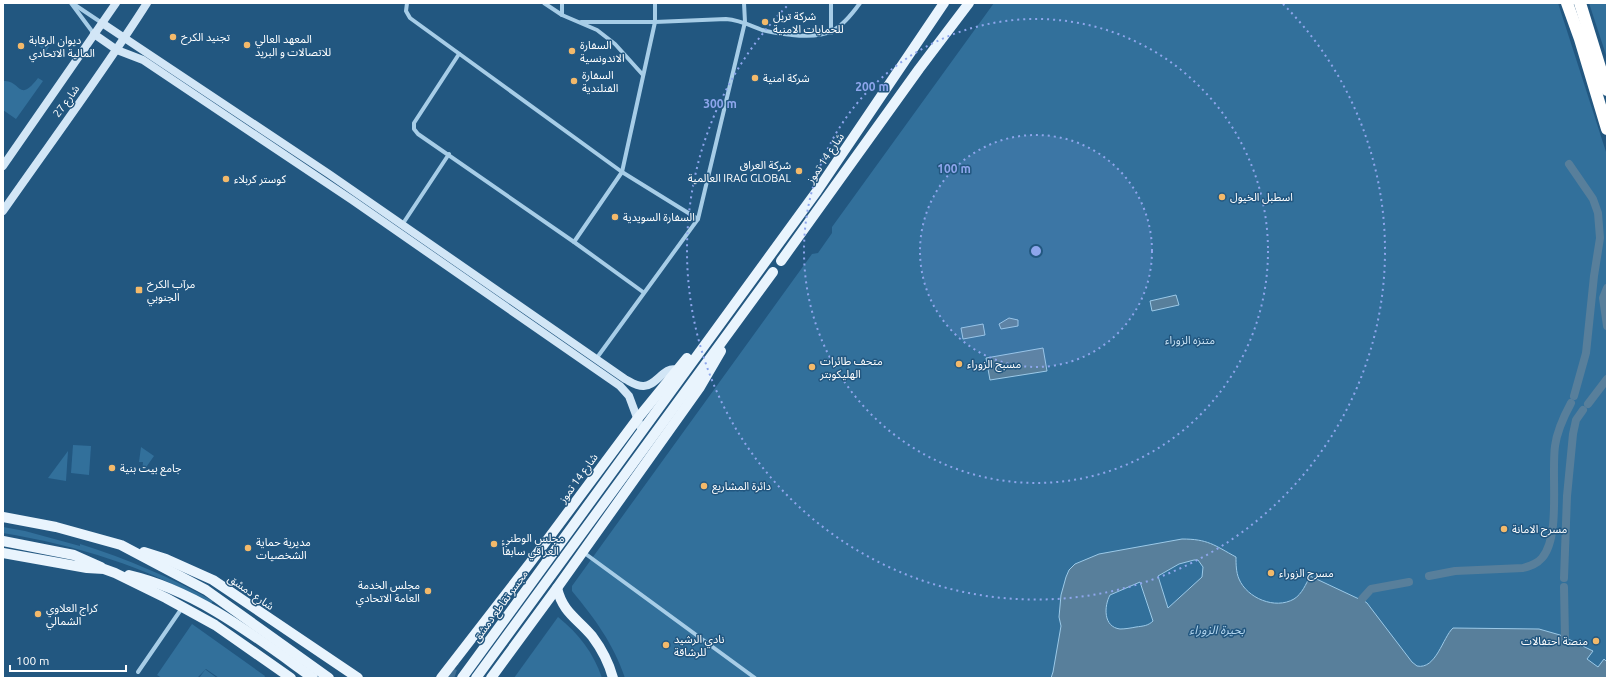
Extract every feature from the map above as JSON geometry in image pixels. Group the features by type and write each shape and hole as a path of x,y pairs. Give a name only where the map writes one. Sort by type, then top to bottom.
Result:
{"highway":[{"path":"1567,3 1580,39 1607,129"},
{"path":"1580,3 1607,90"}],"main road":[{"name":"شارع 14 تموز","path":"632,454 642,431 817,191 944,3"},
{"path":"927,29 947,3"},
{"name":"شارع 14 تموز","path":"927,29 951,3"},
{"path":"780,261 919,69 969,3"},
{"path":"817,191 827,197"},
{"path":"632,454 698,373 773,272"},
{"name":"شارع 14 تموز","path":"441,678 530,563 638,418 739,297"},
{"path":"491,678 700,387 751,302"},
{"path":"677,370 688,367 698,373 701,380 700,387"},
{"name":"مجسر تقاطع دمشق","path":"462,678 632,454"},
{"name":"مجسر تقاطع دمشق","path":"476,678 632,454"},
{"name":"شارع دمشق","path":"3,517 56,526 121,545 166,559 213,580 358,678"},
{"path":"3,541 74,555 115,573 183,607 215,625 291,678"},
{"name":"شارع دمشق","path":"121,545 206,590 329,678"},
{"path":"3,553 87,568 104,569"},
{"path":"115,573 136,576 187,596 252,634 313,678"},
{"path":"557,588 565,608 592,636 600,648 613,678"}],"street":[{"path":"71,3 125,37 625,379 643,386 650,384 670,370 677,370"},
{"path":"71,3 94,34 117,50 143,60 163,73 352,200 620,386 629,396 642,431"},
{"name":"شارع 27","path":"3,166 116,3"},
{"name":"شارع 27","path":"3,211 117,50 147,3"},
{"path":"407,3 406,11 410,18 622,172 698,219"},
{"path":"544,3 562,15 597,30 614,44 642,75"},
{"path":"562,3 562,15"},
{"path":"574,242 622,172 642,75 655,22 654,3"},
{"path":"596,359 643,292 698,219 744,22 744,3"},
{"path":"831,3 831,33"},
{"path":"581,22 655,22 726,19 744,22 762,30 808,37 831,33 843,25 860,3"},
{"path":"459,54 414,123 414,128 418,134 449,154 643,292"},
{"path":"401,225 449,154"},
{"path":"582,552 755,678"},
{"path":"138,672 183,607"}],"green space":[{"name":"متنزه الزوراء","path":"994,3 1558,3 1607,155 1607,678 625,678 609,642 596,622 572,591 572,586 812,254 818,253 832,233 832,227"},
{"path":"1589,3 1607,3 1607,58"},
{"path":"37,38 49,47 44,54 42,49 35,41"},
{"path":"38,78 43,81 16,119 3,110 4,81 10,82 23,90 31,86"},
{"path":"73,445 91,446 89,475 71,473"},
{"path":"141,447 154,456 142,473 143,462 139,462"},
{"path":"68,451 66,481 48,478"},
{"path":"3,527 25,531 80,546 80,544 131,562 164,576 213,601 211,604 161,579 110,559 58,544 3,533"},
{"path":"558,617 579,637 590,652 602,678 514,678"},
{"path":"192,624 265,676 264,678 219,678 206,669 197,678 162,678 157,675"},
{"path":"206,670 217,678 199,678"}],"water":[{"path":"1176,295 1179,305 1152,311 1150,301"},
{"path":"1009,318 1018,320 1018,326 1001,329 999,324"},
{"path":"983,324 985,335 963,339 961,328"},
{"path":"1043,348 1047,371 990,380 986,358"},
{"name":"بحيرة الزوراء","path":"1182,539 1198,540 1216,546 1236,557 1237,574 1243,586 1255,597 1270,603 1287,602 1297,597 1302,592 1310,576 1359,599 1360,598 1367,603 1412,662 1417,666 1424,666 1434,658 1449,632 1453,628 1539,629 1560,635 1593,651 1587,659 1598,667 1604,659 1607,662 1607,678 1051,678 1061,626 1059,617 1061,595 1066,577 1069,570 1075,564 1099,554","holes":["1198,560 1203,567 1202,577 1168,608 1158,576 1179,564","1140,582 1153,621 1143,626 1122,629 1114,627 1110,624 1106,615 1110,595"]}],"waterway":[{"path":"1569,164 1593,199 1598,213 1600,238 1594,276 1586,353 1574,396"},
{"path":"1607,288 1603,298 1607,326"},
{"path":"1588,404 1607,379"},
{"path":"1429,576 1455,571 1523,568 1531,566 1542,558 1548,548 1553,521 1554,459 1556,440 1561,424 1571,403"},
{"path":"1564,578 1567,496 1573,434 1576,420 1583,410"},
{"path":"1362,599 1371,589 1409,582"},
{"path":"1564,587 1565,637"}],"tunnel":[{"path":"449,678 454,663"}],"place":[{"name":"شركة تربل للحمايات الامنية","path":"765,22"},
{"name":"تجنيد الكرخ","path":"173,37"},
{"name":"المعهد العالي للاتصالات و البريد","path":"247,45"},
{"name":"ديوان الرقابة المالية الاتحادي","path":"21,46"},
{"name":"السفارة الاندونسية","path":"572,51"},
{"name":"شركة امنية","path":"755,78"},
{"name":"السفارة الفنلندية","path":"574,81"},
{"name":"شركة العراق العالمية IRAG GLOBAL","path":"799,171"},
{"name":"كوستر كربلاء","path":"226,179"},
{"name":"اسطبل الخيول","path":"1222,197"},
{"name":"السفارة السويدية","path":"615,217"},
{"name":"مرآب الكرخ الجنوبي","path":"139,290"},
{"name":"مسبح الزوراء","path":"959,364"},
{"name":"متحف طائرات الهليكوبتر","path":"812,367"},
{"name":"جامع بيت بنية","path":"112,468"},
{"name":"دائرة المشاريع","path":"704,486"},
{"name":"مسرح الامانة","path":"1504,529"},
{"name":"مجلس الوطني العراقي سابقاً","path":"494,544"},
{"name":"مديرية حماية الشخصيات","path":"248,548"},
{"name":"مسرح الزوراء","path":"1271,573"},
{"name":"مجلس الخدمة العامة الاتحادي","path":"428,591"},
{"name":"كراج العلاوي الشمالي","path":"38,614"},
{"name":"منصة احتفالات","path":"1596,641"},
{"name":"نادي الرشيد للرشاقة","path":"666,645"}]}
